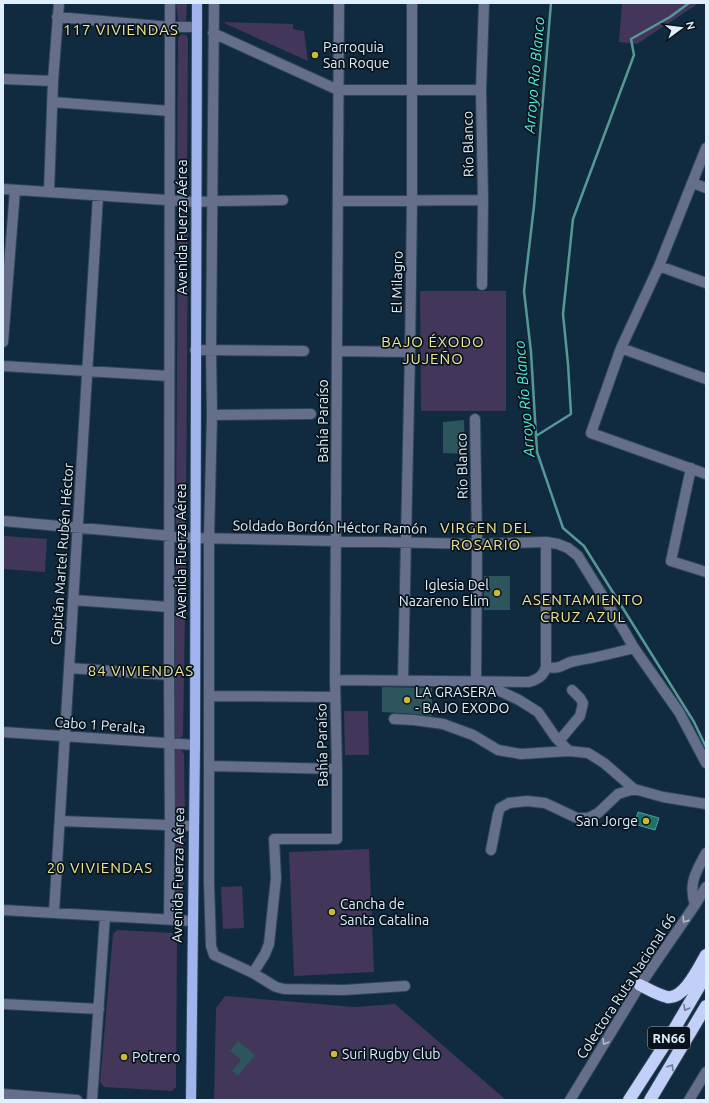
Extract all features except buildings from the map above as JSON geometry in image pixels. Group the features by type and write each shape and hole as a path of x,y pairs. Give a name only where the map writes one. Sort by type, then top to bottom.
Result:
{"highway":[{"path":"640,985 667,997 677,995 686,989 706,955"},
{"name":"RN66","path":"629,1100 669,1038 706,975"},
{"name":"RN66","path":"650,1100 706,1006"}],"main road":[{"name":"Avenida Fuerza Aérea","path":"191,1100 197,3"}],"street":[{"path":"49,192 53,81 59,3"},
{"path":"168,920 170,826 170,3"},
{"path":"214,3 211,350 212,415 209,538 209,883 211,946 214,955 253,973 266,982 284,989 344,990 405,986"},
{"name":"Bahía Paraíso","path":"253,973 265,954 269,944 276,878 274,839 337,839 335,680 339,3"},
{"name":"El Milagro","path":"403,680 410,352 412,3"},
{"name":"Río Blanco","path":"482,285 483,200 481,90 484,3"},
{"path":"57,17 170,27 197,27"},
{"path":"213,33 338,90 481,90"},
{"path":"3,79 53,81"},
{"path":"52,102 170,111"},
{"path":"706,148 660,266 621,348 591,433 706,474"},
{"path":"693,183 706,188"},
{"path":"3,189 170,201 196,202 283,200"},
{"path":"3,342 5,278 15,190"},
{"name":"Capitán Martel Rubén Héctor","path":"54,913 98,196"},
{"path":"338,201 483,200"},
{"path":"660,266 706,283"},
{"path":"621,348 706,379"},
{"path":"195,350 304,351"},
{"path":"337,351 410,352"},
{"path":"3,366 169,376"},
{"path":"212,415 311,414"},
{"name":"Río Blanco","path":"475,419 478,682"},
{"path":"691,468 671,561 706,572"},
{"name":"Soldado Bordón Héctor Ramón","path":"3,521 194,538 477,544 546,542 558,544 568,548 578,556 624,629 634,648 679,712 706,763"},
{"path":"335,680 478,682 529,682 535,680 545,671 546,666 546,542"},
{"path":"73,600 169,607"},
{"path":"546,666 556,668 574,661 586,660 634,648"},
{"path":"69,668 169,675"},
{"path":"478,682 506,693 538,712 559,741 569,751"},
{"path":"559,741 580,716 584,703 572,690"},
{"path":"209,696 335,697"},
{"path":"394,719 443,724 473,735 498,750 521,754 569,751 588,754 604,763 634,789 706,804"},
{"name":"Cabo 1 Peralta","path":"3,732 194,746"},
{"path":"210,766 337,769"},
{"path":"491,850 500,808 508,803 527,801 545,803 577,818 588,818 598,813 618,794 634,789"},
{"path":"60,821 193,826"},
{"path":"695,906 692,887 696,872 706,853"},
{"name":"Colectora Ruta Nacional 66","path":"570,1100 640,985 695,906 706,887"},
{"path":"3,910 192,921"},
{"path":"92,1100 105,916"},
{"path":"3,1004 99,1009"},
{"path":"689,1100 706,1072"},
{"path":"3,1094 77,1100"}],"shaded area":[{"path":"176,3 187,3 186,22 183,23 178,20"},
{"path":"622,3 699,3 637,44 619,42"},
{"path":"224,22 293,24 293,29 304,31 308,61 226,24"},
{"path":"182,34 186,35 188,39 187,185 181,190 178,188 177,184 178,38"},
{"path":"182,209 186,210 188,214 186,523 182,528 177,526 176,522 178,213"},
{"path":"420,291 506,291 506,411 421,411"},
{"path":"5,536 47,539 45,572 3,569 3,538"},
{"path":"178,545 182,545 186,550 183,734 182,737 176,738 173,735 176,549"},
{"path":"344,711 368,711 369,755 345,755"},
{"path":"181,749 184,754 185,816 179,821 175,817 174,753 176,750"},
{"name":"San Jorge","path":"638,812 659,818 655,830 634,824"},
{"path":"177,830 183,830 185,834 183,908 179,913 174,911 175,834"},
{"name":"Cancha de Santa Catalina","path":"369,849 374,972 294,976 289,852"},
{"path":"242,886 244,928 223,929 221,887"},
{"path":"117,930 173,933 177,937 176,1087 172,1091 104,1087 100,1082 113,934"},
{"name":"Suri Rugby Club","path":"225,996 355,1007 395,1004 506,1100 214,1100 216,1008"}],"waterway":[{"name":"Arroyo Río Blanco","path":"551,3 534,206 524,291 531,352 537,452 563,528 584,546 694,722 706,747"},
{"path":"536,436 571,414 563,314 573,219 634,55 631,39 670,17 689,3"}],"place":[{"name":"Parroquia San Roque","path":"315,55"},
{"name":"Iglesia Del Nazareno Elim","path":"497,593"},
{"name":"LA GRASERA - BAJO EXODO","path":"407,700"},
{"name":"San Jorge","path":"646,821"},
{"name":"Cancha de Santa Catalina","path":"332,912"},
{"name":"Suri Rugby Club","path":"334,1054"},
{"name":"Potrero","path":"124,1057"}],"district":[{"name":"117 VIVIENDAS","path":"121,29"},
{"name":"BAJO ÉXODO JUJEÑO","path":"433,350"},
{"name":"VIRGEN DEL ROSARIO","path":"486,536"},
{"name":"ASENTAMIENTO CRUZ AZUL","path":"583,608"},
{"name":"84 VIVIENDAS","path":"141,670"},
{"name":"20 VIVIENDAS","path":"100,867"}]}
